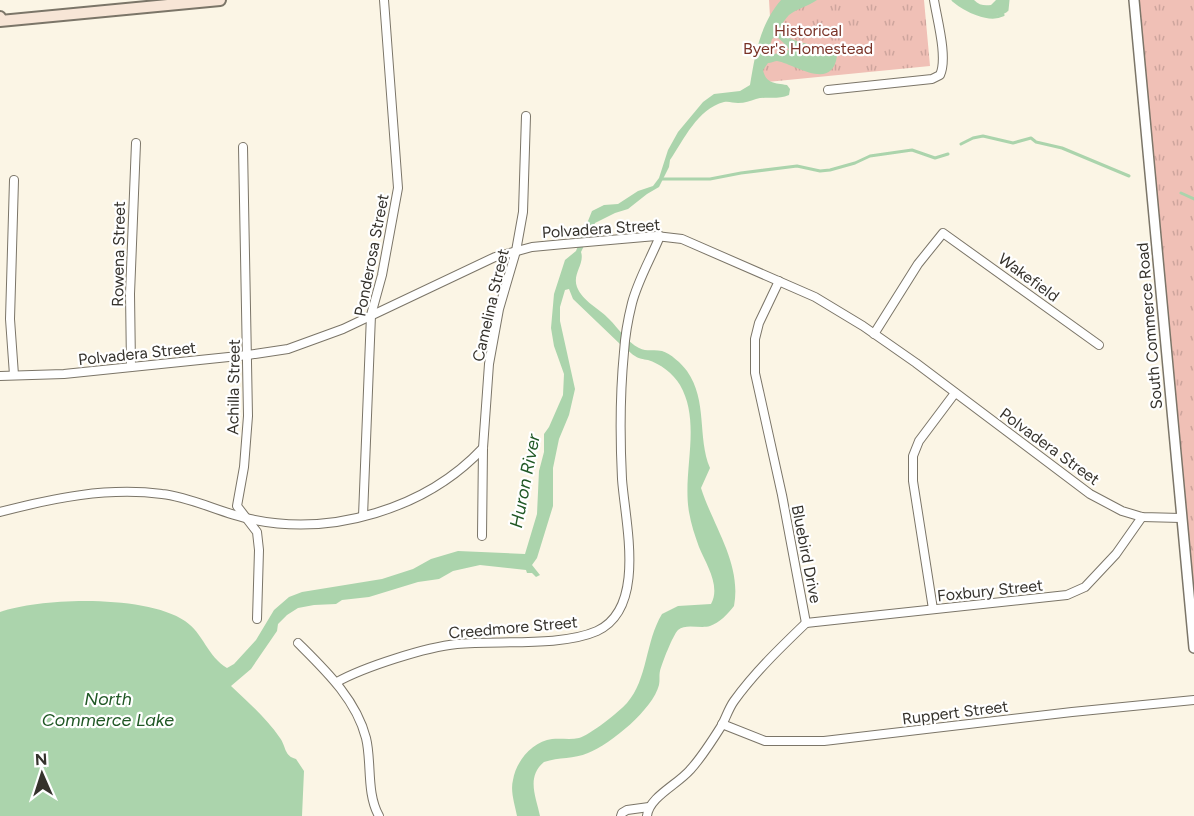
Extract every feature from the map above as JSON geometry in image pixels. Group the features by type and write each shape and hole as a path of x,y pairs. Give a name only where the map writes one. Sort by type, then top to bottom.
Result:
{"main road":[{"path":"0,19 220,0"}],"street":[{"name":"Ponderosa Street","path":"363,516 371,315 382,275 398,188 384,0"},
{"path":"828,90 932,79 940,75 941,45 934,0"},
{"name":"South Commerce Road","path":"1134,0 1194,648"},
{"name":"Camelina Street","path":"482,536 483,448 489,364 499,309 516,251 523,212 526,116"},
{"name":"Rowena Street","path":"131,366 130,294 136,142"},
{"name":"Achilla Street","path":"243,147 248,416 244,467 237,506 257,532 259,550 256,619"},
{"path":"14,180 10,319 14,375"},
{"name":"Wakefield","path":"874,334 918,264 943,233 1099,345"},
{"name":"Polvadera Street","path":"0,376 64,374 288,349 343,329 495,257 532,247 660,236 682,239 815,297 874,334 1090,494 1122,511 1142,517 1181,518"},
{"name":"Creedmore Street","path":"337,682 350,674 429,649 456,644 572,638 597,630 617,614 628,581 629,561 622,479 624,350 632,302 660,236"},
{"name":"Bluebird Drive","path":"649,807 693,767 722,724 733,702 755,675 806,623 783,495 756,373 755,339 759,323 779,281"},
{"path":"933,609 913,481 913,456 919,441 955,393"},
{"path":"0,512 53,498 107,492 163,494 248,519 283,525 337,523 417,498 453,476 483,448"},
{"name":"Foxbury Street","path":"806,623 1067,595 1085,587 1116,554 1142,517"},
{"path":"298,643 337,682 351,704 365,736 373,798 379,816"},
{"name":"Ruppert Street","path":"722,724 765,741 824,741 1194,700"},
{"path":"621,816 627,810 649,807 647,816"}],"green space":[{"name":"Historical Byer's Homestead","path":"769,0 924,0 930,66 757,83 770,17"},
{"path":"1134,0 1194,0 1194,611"}],"water":[{"name":"North Commerce Lake","path":"781,0 817,0 789,15 779,29 795,40 832,49 837,56 834,67 821,74 777,61 768,63 763,70 764,75 772,82 787,85 790,89 789,95 760,98 743,103 724,102 706,111 692,126 670,160 659,187 628,209 595,223 581,252 576,278 577,287 583,297 605,315 631,342 642,349 659,350 669,354 685,368 693,383 698,394 704,444 710,468 701,488 725,546 734,575 734,606 713,625 685,627 678,630 663,662 655,694 640,715 608,742 583,755 544,762 538,768 534,781 540,816 517,816 512,784 518,766 526,753 545,741 576,739 584,736 618,712 627,703 639,683 652,636 662,614 678,606 711,604 714,597 711,575 689,512 690,415 680,385 661,366 637,357 621,345 573,299 569,289 565,290 560,307 560,321 575,389 569,415 559,439 553,468 553,506 537,558 532,565 540,575 536,577 532,573 527,573 526,570 480,565 453,571 439,579 418,582 369,597 342,600 336,604 298,608 278,624 277,631 251,669 231,686 269,724 282,741 287,753 296,759 304,771 302,816 0,816 0,612 42,603 67,601 121,603 146,607 185,621 215,658 227,668 234,664 256,640 274,610 289,597 302,592 382,579 413,569 431,559 458,551 525,554 537,514 544,434 563,395 564,374 554,346 551,328 554,294 565,260 576,251 592,211 604,205 618,204 638,191 653,186 659,178 668,150 678,132 703,102 714,94 740,91 750,85 763,30","holes":["776,36 789,50 767,56 772,39"]},
{"path":"953,0 974,0 980,4 991,5 996,0 1008,0 1007,12 987,16 972,12"}],"waterway":[{"path":"953,0 964,8 984,16 1003,15"},
{"path":"1007,10 1008,0"},
{"path":"961,144 983,136 1013,143 1031,138 1036,142 1062,148 1129,176"},
{"path":"662,179 710,179 797,166 820,171 830,170 870,156 912,150 935,158 948,154"},
{"path":"1181,193 1194,199"}],"water label":[{"name":"Huron River","path":"525,481"}]}
